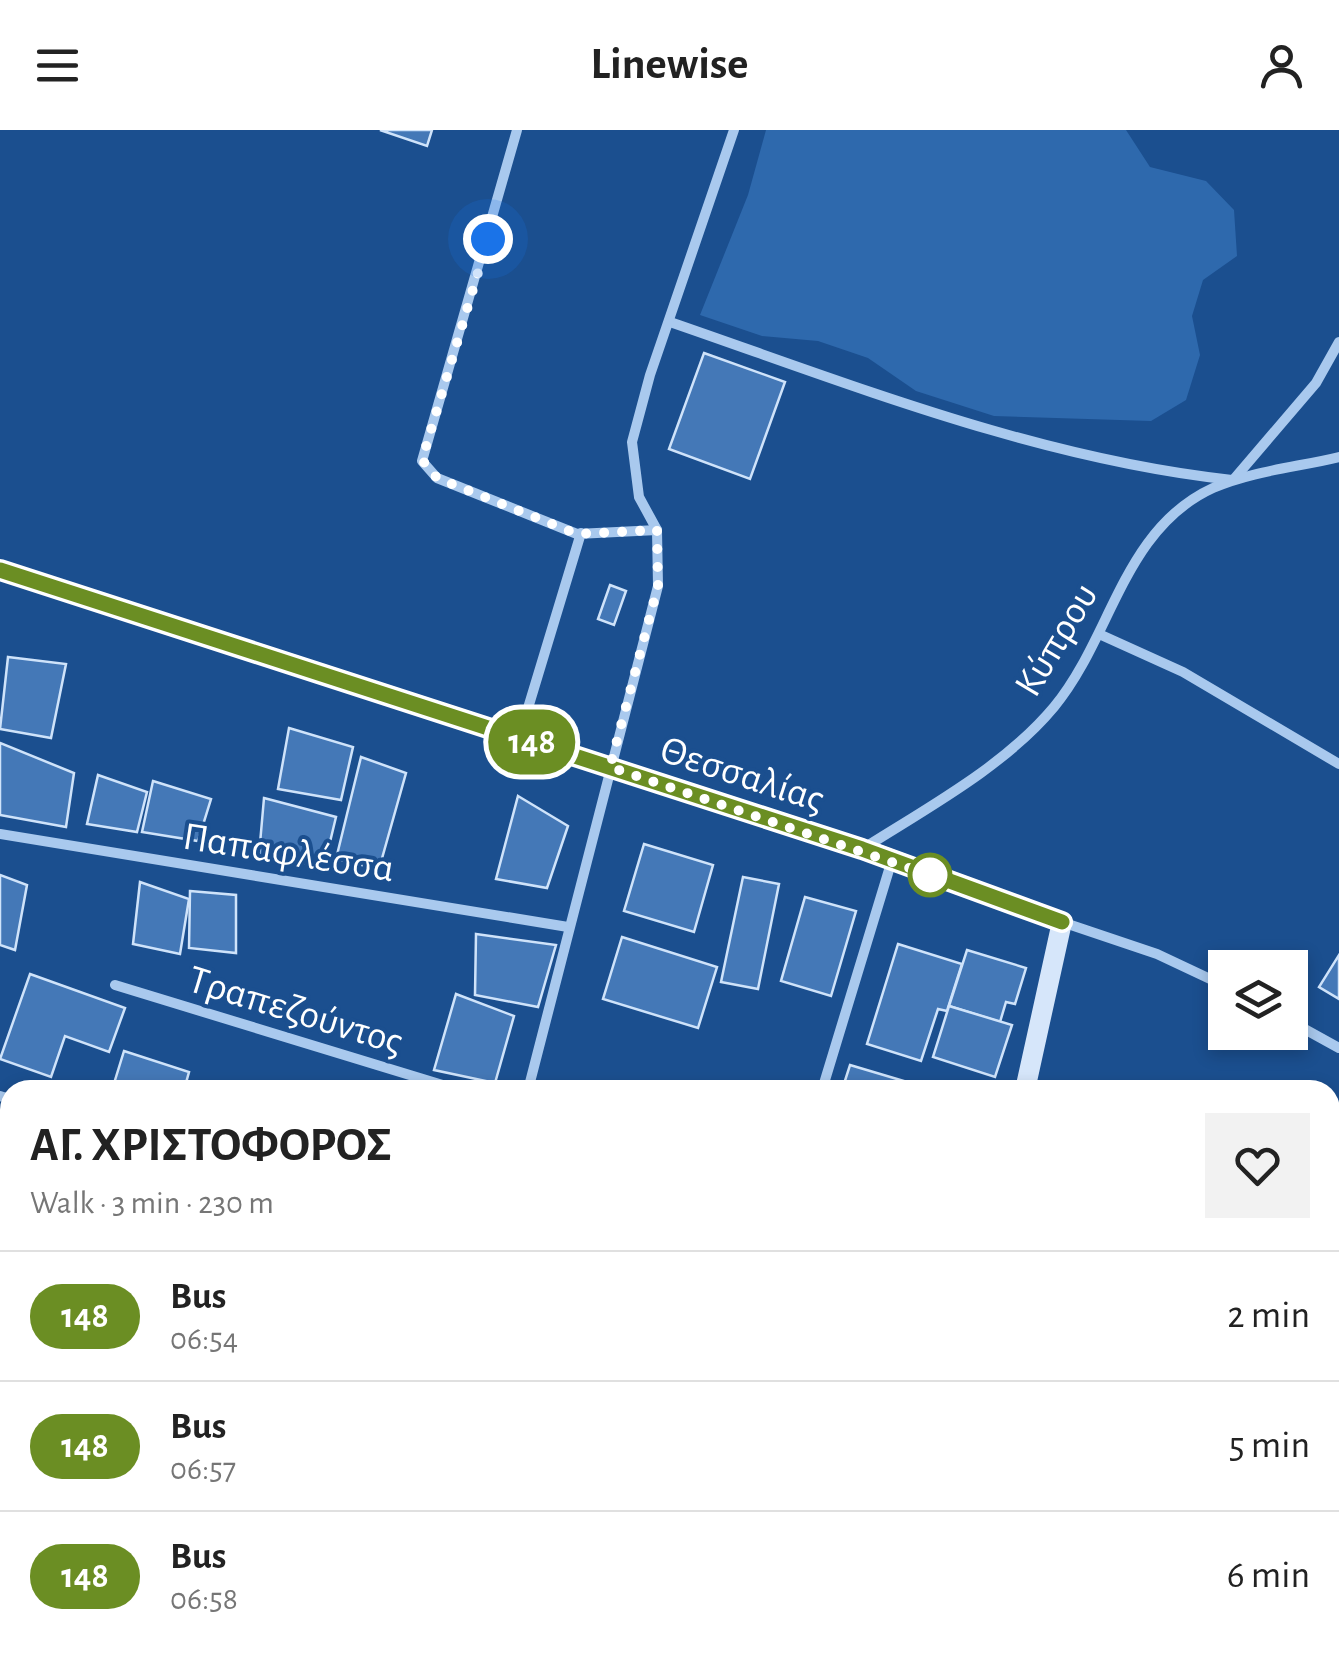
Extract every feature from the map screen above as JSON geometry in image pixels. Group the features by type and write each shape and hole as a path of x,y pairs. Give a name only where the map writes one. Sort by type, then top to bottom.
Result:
{"street":[{"path":"517,130 422,460 437,478 580,533 657,530"},
{"path":"530,1080 658,586 657,530 638,497 632,442 734,130"},
{"path":"670,322 985,429 1166,473 1233,480 1339,457"},
{"path":"1233,480 1316,384 1339,342"},
{"name":"Κύπρου","path":"862,849 940,799 1036,728 1072,684 1126,575 1158,530 1189,501 1233,480"},
{"path":"528,708 580,533"},
{"name":"Θεσσαλίας","path":"0,570 862,849 1062,922"},
{"path":"1099,634 1184,672 1339,764"},
{"name":"Παπαφλέσσα","path":"0,834 568,927"},
{"path":"825,1080 892,860"},
{"path":"1027,1080 1062,922 1157,954 1208,978"},
{"name":"Τραπεζούντος","path":"115,985 427,1080"},
{"path":"1308,1031 1339,1048"}],"shaded area":[{"path":"766,130 1126,130 1150,167 1206,181 1234,210 1237,256 1203,280 1192,316 1200,355 1186,400 1151,421 994,416 916,391 868,358 818,341 762,336 700,315 748,195"}],"building":[{"path":"380,130 432,130 427,146"},
{"path":"704,353 785,382 750,479 669,449"},
{"path":"610,585 626,591 614,625 598,619"},
{"path":"8,657 66,664 51,738 0,729"},
{"path":"289,728 353,747 341,800 278,789"},
{"path":"0,743 74,773 66,827 0,815"},
{"path":"361,757 406,773 379,869 336,859"},
{"path":"98,775 147,792 137,832 87,824"},
{"path":"153,781 211,799 198,841 142,832"},
{"path":"518,796 568,826 547,888 496,879"},
{"path":"264,798 336,817 324,867 259,855"},
{"path":"644,844 713,865 694,932 624,911"},
{"path":"0,875 27,885 15,950 0,945"},
{"path":"743,877 779,884 758,989 721,982"},
{"path":"140,882 189,899 180,954 133,944"},
{"path":"190,891 236,895 236,953 189,948"},
{"path":"805,897 856,911 831,996 781,981"},
{"path":"476,934 556,945 538,1007 475,995"},
{"path":"622,937 717,967 698,1028 603,999"},
{"path":"898,944 962,964 947,1011 938,1009 921,1061 867,1044"},
{"path":"967,950 1026,968 1015,1004 1006,1002 1000,1022 949,1006"},
{"path":"1339,955 1339,999 1319,987"},
{"path":"30,974 125,1008 109,1052 65,1036 51,1077 0,1059"},
{"path":"456,994 514,1016 496,1080 434,1070"},
{"path":"949,1006 1012,1025 995,1077 933,1057"},
{"path":"124,1051 189,1072 187,1080 115,1080"},
{"path":"850,1065 900,1080 845,1080"}],"bus line":[{"name":"148","path":"0,570 862,849 1062,922"}],"route":[{"path":"488,239 422,460 437,478 577,534 657,530 658,586 610,767 930,875"}]}
